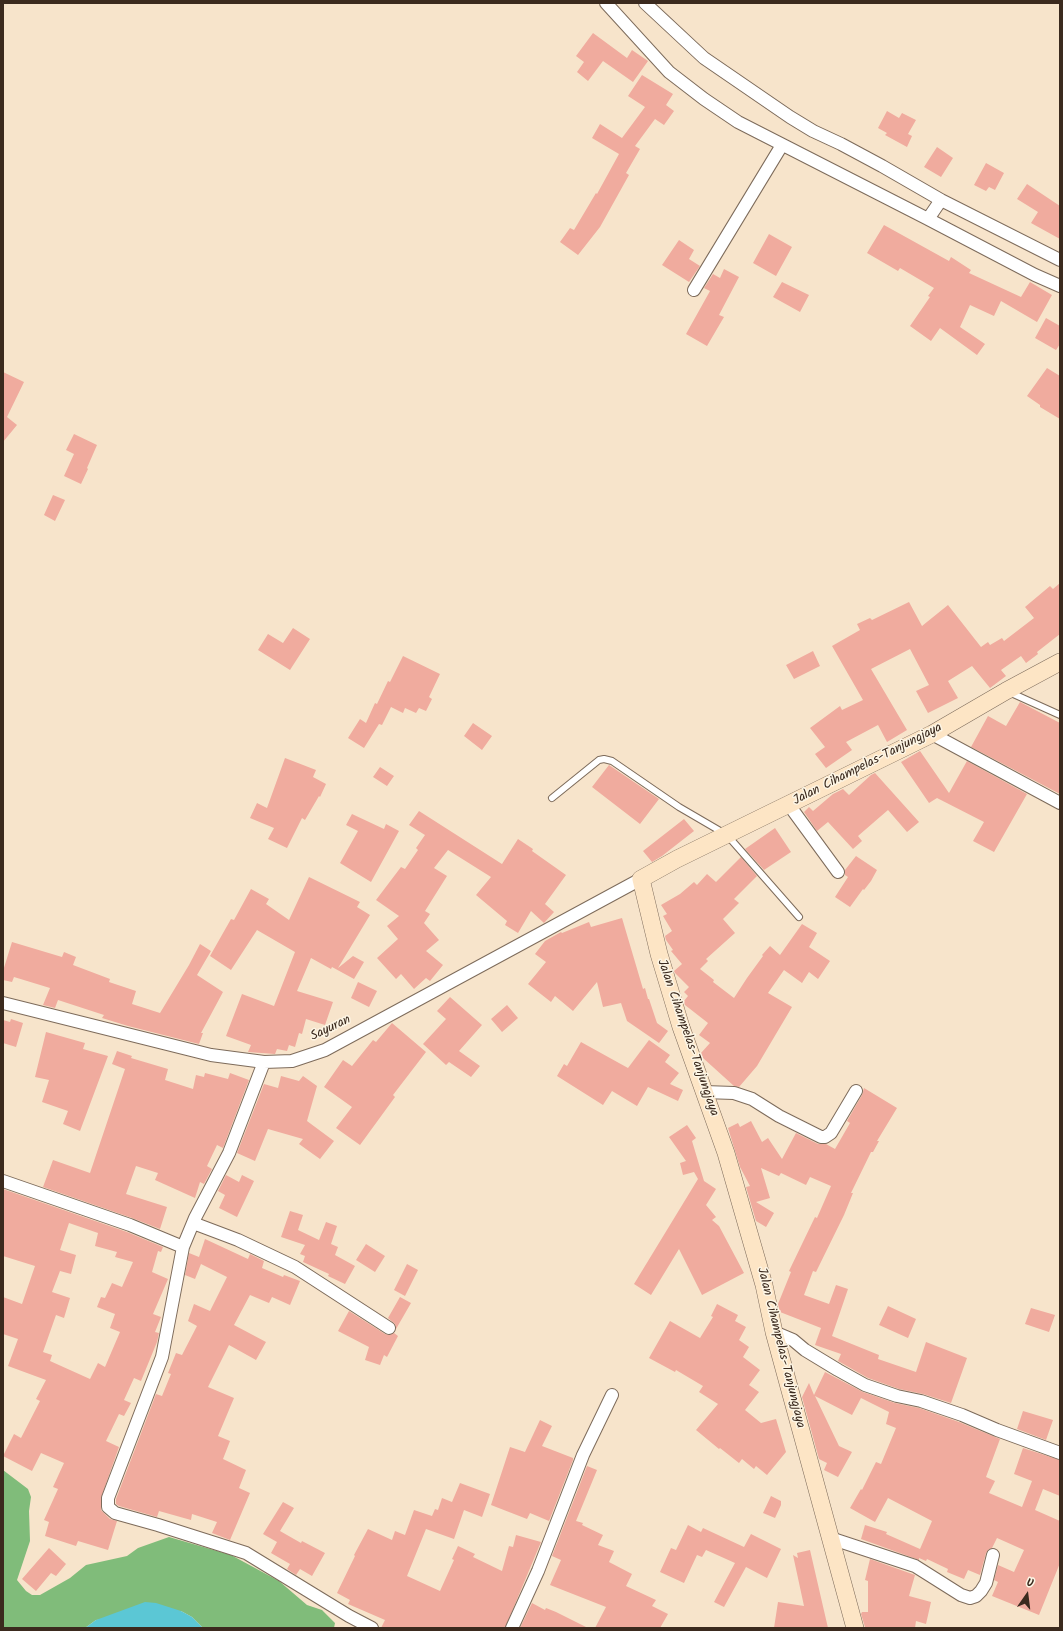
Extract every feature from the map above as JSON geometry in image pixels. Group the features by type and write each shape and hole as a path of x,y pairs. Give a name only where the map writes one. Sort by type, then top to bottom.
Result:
{"main road":[{"name":"Jalan Cihampelas-Tanjungjaya","path":"855,1628 774,1332 762,1278 726,1153 681,1027 659,954 641,879 677,859 932,734 1060,662"}],"street":[{"path":"606,3 669,72 704,99 738,122 782,145 934,210 1060,260"},
{"path":"646,3 704,58 790,117 813,131 882,166 934,210 1059,282"},
{"path":"694,290 782,145"},
{"path":"932,734 1060,803"},
{"path":"789,805 838,872"},
{"name":"Sayuran","path":"3,1003 211,1055 264,1062 292,1061 325,1050 641,879"},
{"path":"264,1062 229,1153 193,1223 183,1247 162,1357 108,1498 108,1507 115,1513 246,1553 349,1616 372,1628"},
{"path":"704,1092 734,1093 752,1099 779,1116 821,1137 825,1137 830,1133 856,1091"},
{"path":"4,1185 130,1225 183,1247"},
{"path":"193,1223 238,1240 295,1267 389,1328"},
{"path":"774,1332 793,1340 805,1350 865,1385 897,1396 922,1401 1060,1453"},
{"path":"512,1628 538,1571 583,1455 612,1395"},
{"path":"830,1538 915,1566 961,1596 970,1598 976,1596 986,1583 993,1555"}],"lane":[{"path":"1006,691 1060,715"},
{"path":"552,798 599,760 604,759 612,762 679,807 727,835 799,917"}],"green space":[{"path":"3,1470 28,1489 31,1497 29,1511 30,1541 17,1580 26,1591 32,1595 40,1595 70,1578 86,1565 127,1556 138,1548 169,1537 231,1555 279,1581 307,1605 322,1610 335,1623 334,1628 203,1628 192,1617 181,1611 96,1620 85,1628 3,1628"}],"water":[{"path":"145,1602 156,1603 181,1611 192,1617 203,1628 85,1628 96,1620"}],"building":[{"path":"593,33 627,58 632,50 648,61 633,82 603,61 588,81 577,72 584,62 576,56"},
{"path":"642,75 673,94 666,105 674,111 664,125 655,119 635,146 640,149 626,173 629,175 600,227 578,255 560,242 570,228 574,230 596,193 597,194 619,154 592,138 600,124 622,138 645,107 628,96"},
{"path":"887,111 899,118 902,113 916,120 908,134 912,136 907,147 885,135 887,133 878,128"},
{"path":"937,147 953,158 941,177 924,167"},
{"path":"986,163 1004,173 995,190 989,187 986,191 974,185"},
{"path":"1027,184 1060,206 1060,239 1031,223 1038,212 1017,199"},
{"path":"884,225 949,261 951,257 971,270 969,273 1021,297 1030,282 1052,295 1037,322 1001,301 994,316 970,305 960,327 985,344 977,355 940,328 931,341 910,326 930,297 928,296 934,288 900,268 898,271 867,253"},
{"path":"769,234 792,247 776,276 753,263"},
{"path":"679,240 694,250 689,259 700,266 689,282 662,265"},
{"path":"724,269 739,277 719,315 724,317 707,346 686,334 710,291 704,288 713,274 720,278"},
{"path":"782,282 809,295 800,312 773,297"},
{"path":"1046,318 1060,326 1060,344 1056,350 1035,338"},
{"path":"1047,368 1060,376 1060,419 1040,407 1040,405 1027,396"},
{"path":"3,372 24,382 7,417 17,425 3,442"},
{"path":"74,434 97,445 81,484 64,476 74,454 66,450"},
{"path":"53,495 65,500 55,521 44,515"},
{"path":"1060,583 1060,634 1037,652 1038,654 1026,663 1021,656 1001,670 1006,676 990,688 972,666 948,681 958,698 928,713 916,691 929,685 910,649 871,669 907,730 887,742 878,725 846,742 852,750 826,768 815,754 825,747 810,728 840,706 842,710 863,700 832,646 860,630 857,624 870,618 872,620 909,602 922,626 948,605 981,647 988,642 990,645 1002,638 1004,641 1034,618 1025,607 1050,586 1053,589"},
{"path":"293,628 310,639 290,670 258,650 268,634 283,643"},
{"path":"813,651 820,666 794,679 786,665"},
{"path":"403,656 440,674 429,697 432,699 426,711 419,708 416,713 405,708 403,713 391,707 382,725 379,724 364,748 348,738 360,719 366,723 375,703 377,704 388,681 390,682"},
{"path":"1020,702 1060,723 1060,794 971,747 988,716 1006,726"},
{"path":"473,723 492,736 482,750 464,736"},
{"path":"920,751 949,793 967,761 1027,794 994,852 973,841 984,822 937,798 929,803 901,762"},
{"path":"285,758 316,770 313,777 326,784 320,797 319,796 305,820 302,818 287,848 268,839 274,828 250,818 257,803 267,808"},
{"path":"609,765 659,799 640,824 592,787"},
{"path":"380,767 394,776 387,786 373,777"},
{"path":"875,773 919,822 907,832 888,810 858,836 862,841 853,849 828,822 817,831 804,812 809,807 813,811 833,794 843,789 849,795"},
{"path":"419,811 502,864 518,839 566,875 545,904 554,912 544,923 531,911 518,933 505,925 507,921 476,895 491,877 448,850 434,868 447,876 425,911 430,914 424,923 439,940 426,951 443,965 430,981 426,978 414,989 401,974 396,979 377,958 398,939 387,926 399,916 376,900 401,867 405,869 418,850 416,848 425,835 409,825"},
{"path":"352,814 384,829 386,824 399,831 371,882 340,863 358,831 346,825"},
{"path":"684,819 694,831 652,862 643,851"},
{"path":"775,828 791,852 764,870 745,849"},
{"path":"856,856 877,870 871,881 850,907 835,897 848,877 845,875 845,870"},
{"path":"741,857 757,876 734,899 739,903 723,919 735,933 706,959 708,961 700,969 714,980 713,982 734,998 763,956 762,955 770,946 780,955 802,924 817,933 809,947 830,961 818,979 809,972 802,983 784,970 768,993 792,1007 757,1066 739,1087 734,1086 703,1058 701,1053 710,1043 699,1035 708,1023 685,1005 684,1001 688,996 684,992 689,987 674,971 682,964 671,951 673,950 666,940 665,936 672,931 663,916 667,914 661,905 680,894 694,882 697,885 707,874 716,882"},
{"path":"309,877 360,902 357,907 370,915 338,968 353,956 364,962 354,979 311,958 297,991 333,1002 325,1025 306,1019 302,1034 299,1033 295,1047 289,1045 287,1051 277,1049 275,1054 248,1052 251,1045 226,1036 242,994 274,1006 295,952 257,930 231,970 210,956 231,919 234,920 251,889 269,899 266,904 289,920"},
{"path":"622,918 643,989 645,988 657,1023 668,1031 659,1043 627,1021 621,1003 603,1007 597,982 573,1011 555,996 551,1002 528,984 546,962 535,954 545,941 561,932 562,933 589,922 591,927"},
{"path":"12,942 62,957 64,952 76,957 73,965 110,979 109,982 136,991 132,1004 160,1013 200,944 211,951 197,975 223,992 201,1033 203,1033 199,1044 102,1018 104,1015 58,1000 55,1008 43,1005 50,988 14,977 12,982 3,980 3,971"},
{"path":"358,982 377,991 369,1007 351,998"},
{"path":"450,997 482,1025 459,1051 480,1066 471,1077 449,1062 446,1065 423,1044 446,1019 437,1011"},
{"path":"507,1005 518,1018 502,1032 491,1019"},
{"path":"11,1019 23,1023 16,1047 3,1043 3,1020 10,1022"},
{"path":"392,1023 426,1052 393,1095 395,1097 360,1145 336,1128 352,1107 324,1087 343,1060 352,1066 373,1040 376,1042"},
{"path":"46,1032 85,1043 83,1049 108,1056 80,1131 63,1124 68,1111 42,1102 49,1080 35,1077"},
{"path":"649,1040 670,1055 665,1062 679,1073 670,1084 683,1090 678,1101 648,1087 637,1106 612,1091 603,1105 557,1076 564,1064 567,1066 581,1042 628,1068"},
{"path":"117,1051 132,1056 131,1058 168,1069 165,1080 193,1089 196,1075 204,1077 205,1073 228,1079 230,1073 249,1080 223,1148 217,1145 207,1166 212,1169 204,1184 200,1182 195,1198 155,1180 158,1173 136,1166 126,1194 167,1207 160,1229 43,1187 53,1160 90,1173 125,1069 112,1064"},
{"path":"281,1076 299,1081 303,1076 317,1086 307,1121 334,1141 320,1159 299,1144 303,1139 268,1129 255,1161 237,1153 264,1084 278,1088"},
{"path":"864,1088 897,1108 877,1141 879,1141 873,1152 871,1152 851,1193 853,1193 844,1215 816,1272 813,1271 804,1295 829,1304 836,1285 848,1289 832,1336 879,1355 878,1359 916,1372 926,1342 967,1358 951,1403 923,1394 899,1389 868,1378 838,1361 841,1354 815,1345 821,1328 780,1312 778,1304 791,1272 789,1271 815,1217 817,1218 831,1186 810,1177 806,1185 781,1173 779,1176 761,1168 770,1198 756,1202 774,1213 766,1227 756,1221 746,1187 750,1186 740,1167 728,1128 738,1123 740,1127 751,1121 762,1142 768,1138 782,1159 796,1133 818,1144 826,1144 835,1149 850,1123 847,1121 862,1095"},
{"path":"687,1125 696,1138 692,1141 704,1181 716,1189 706,1205 716,1217 712,1220 719,1226 744,1273 702,1295 679,1249 651,1295 634,1284 698,1179 694,1172 683,1175 680,1163 686,1161 669,1137"},
{"path":"226,1175 239,1182 242,1175 254,1181 237,1217 219,1208 225,1195 218,1191"},
{"path":"3,1189 127,1232 163,1247 161,1252 158,1251 152,1272 168,1279 153,1314 161,1317 155,1332 159,1333 157,1342 141,1381 134,1378 124,1400 131,1403 124,1416 119,1414 106,1441 119,1447 101,1498 101,1510 110,1519 117,1521 108,1550 78,1541 76,1546 45,1536 49,1522 44,1520 58,1489 53,1487 64,1463 41,1453 32,1471 3,1456 14,1434 21,1438 40,1401 36,1399 46,1380 8,1366 18,1339 3,1334 3,1297 22,1304 35,1266 3,1256","holes":["69,1223 98,1233 95,1246 117,1252 115,1257 133,1262 122,1287 112,1283 105,1298 101,1297 97,1307 115,1314 110,1328 120,1332 105,1367 98,1363 90,1379 50,1361 52,1355 43,1352 56,1315 64,1318 70,1298 52,1292 60,1271 71,1274 76,1255 60,1250"]},
{"path":"290,1211 303,1215 298,1230 319,1240 326,1222 337,1226 331,1244 338,1247 335,1255 355,1266 345,1284 328,1276 329,1274 303,1262 305,1256 300,1254 305,1245 281,1237"},
{"path":"205,1239 248,1259 250,1254 264,1261 262,1268 283,1277 284,1275 300,1281 290,1305 272,1297 269,1303 250,1295 234,1325 266,1342 256,1360 229,1345 208,1387 234,1398 218,1436 230,1441 223,1459 246,1470 239,1488 250,1493 230,1540 212,1533 217,1522 192,1514 191,1520 159,1511 157,1517 116,1504 116,1499 156,1394 162,1396 171,1374 168,1373 176,1353 182,1355 197,1326 188,1321 194,1304 210,1311 227,1277 201,1264 195,1279 185,1275 189,1253 199,1257"},
{"path":"366,1244 385,1256 375,1272 356,1260"},
{"path":"407,1264 418,1270 405,1296 394,1290"},
{"path":"400,1297 411,1303 396,1329 395,1324 388,1318"},
{"path":"717,1304 738,1315 735,1321 746,1327 739,1340 749,1347 743,1357 760,1370 749,1385 759,1392 745,1410 761,1423 776,1419 786,1452 767,1475 756,1466 754,1469 742,1459 739,1463 696,1430 718,1404 699,1392 703,1386 676,1370 675,1372 649,1358 670,1321 700,1338 713,1317 711,1316"},
{"path":"888,1306 916,1319 908,1338 879,1325"},
{"path":"1031,1308 1055,1315 1049,1332 1025,1324"},
{"path":"349,1311 385,1334 389,1335 394,1333 398,1336 387,1357 384,1355 380,1365 365,1360 369,1347 338,1331"},
{"path":"825,1372 863,1392 895,1403 919,1408 959,1422 1000,1439 986,1477 995,1481 989,1493 1022,1507 1032,1481 1014,1474 1023,1448 1060,1460 1060,1496 1043,1489 1035,1510 1060,1521 1060,1563 1039,1615 992,1596 998,1582 994,1580 998,1565 1014,1572 1024,1550 997,1538 992,1548 986,1553 980,1575 968,1570 964,1579 947,1572 948,1569 927,1559 926,1561 919,1558 919,1560 861,1539 865,1525 887,1532 886,1534 920,1549 932,1521 888,1498 875,1522 850,1508 861,1489 862,1490 876,1462 881,1464 896,1428 886,1424 889,1412 861,1398 852,1415 815,1396 839,1446 852,1452 838,1477 824,1470 827,1463 819,1459 802,1397 809,1383 814,1395"},
{"path":"1023,1411 1053,1420 1046,1440 1017,1429"},
{"path":"540,1420 552,1426 542,1446 573,1458 549,1521 530,1513 527,1519 491,1505 510,1447 525,1452"},
{"path":"587,1466 597,1470 576,1521 583,1523 582,1525 603,1535 598,1545 614,1551 609,1562 632,1574 626,1586 656,1600 652,1606 668,1614 660,1628 595,1628 606,1607 550,1585 561,1560 552,1556"},
{"path":"460,1483 490,1494 482,1517 464,1510 454,1539 426,1529 407,1576 440,1591 454,1560 452,1559 458,1546 475,1554 473,1557 502,1571 509,1546 513,1547 516,1535 541,1542 505,1628 381,1628 385,1620 348,1604 350,1600 337,1593 355,1556 354,1555 368,1529 392,1540 395,1531 405,1535 414,1510 432,1516 435,1509 438,1510 442,1498 452,1502"},
{"path":"771,1496 781,1501 781,1505 775,1518 763,1513"},
{"path":"283,1502 294,1508 280,1531 301,1543 302,1541 325,1553 312,1576 300,1569 296,1575 287,1569 290,1564 271,1553 277,1542 263,1534"},
{"path":"688,1525 701,1532 703,1528 744,1547 751,1534 781,1549 767,1578 746,1567 724,1607 714,1602 735,1563 706,1550 702,1557 697,1555 684,1583 660,1572 671,1548 676,1550"},
{"path":"49,1548 66,1564 56,1576 51,1573 36,1591 22,1579"},
{"path":"810,1550 828,1628 774,1628 778,1602 804,1606 793,1555 798,1558 797,1553"},
{"path":"870,1559 915,1575 909,1596 931,1602 926,1624 916,1621 915,1628 865,1627 861,1614 862,1612 868,1612 868,1581 865,1580"},
{"path":"532,1603 545,1610 546,1608 556,1612 588,1628 520,1628"}]}
